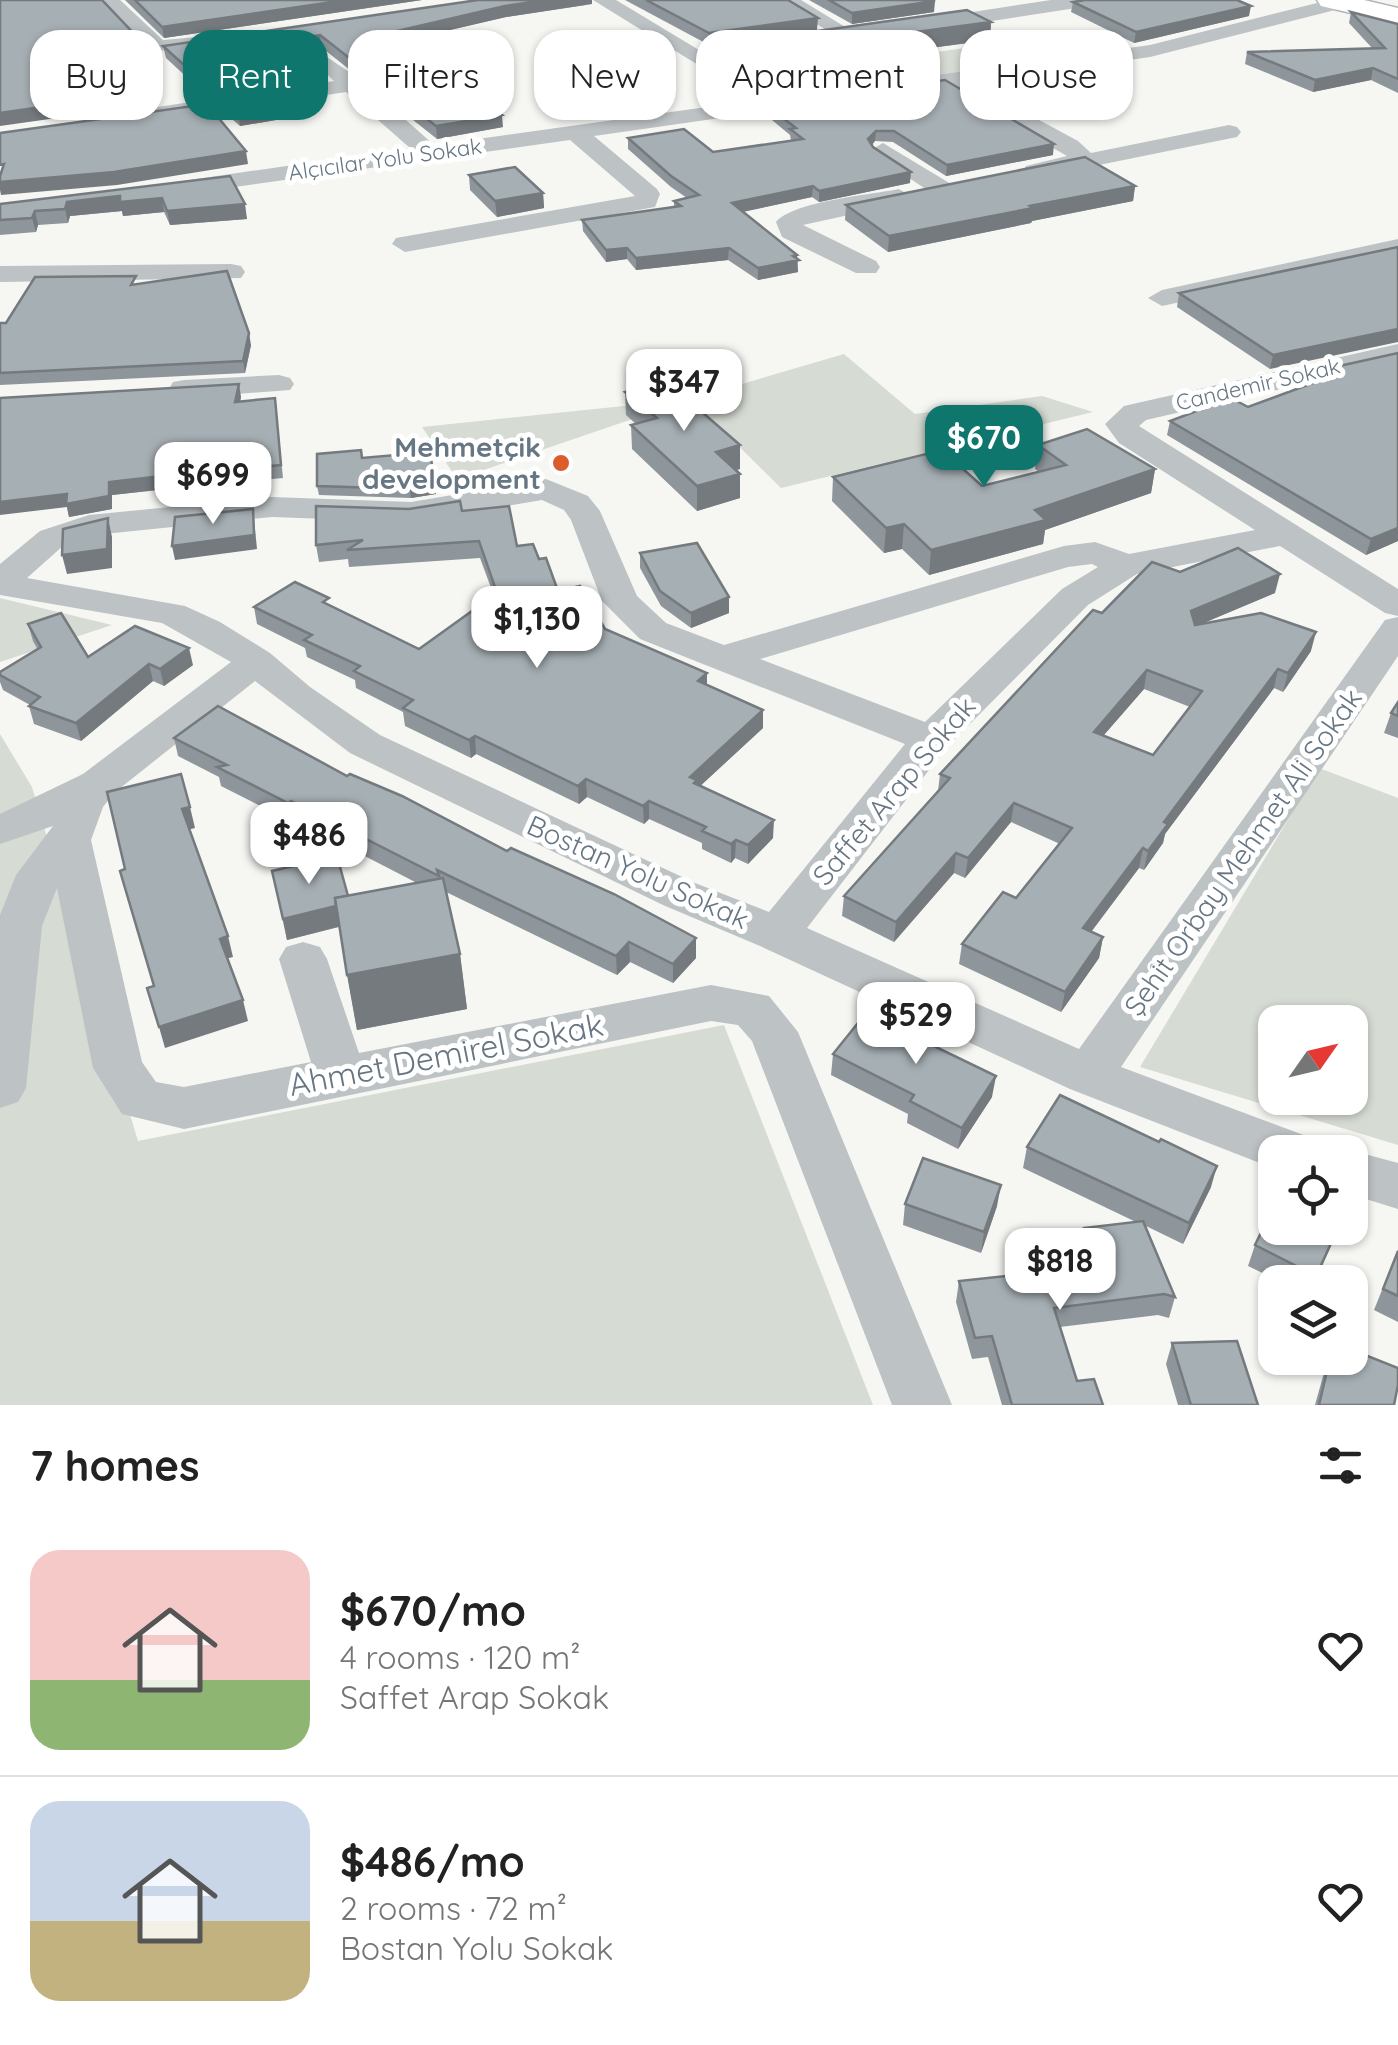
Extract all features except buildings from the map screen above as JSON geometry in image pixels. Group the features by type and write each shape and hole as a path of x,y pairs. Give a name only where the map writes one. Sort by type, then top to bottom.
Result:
{"highway":[{"path":"1380,0 1398,4"},
{"path":"1330,4 1398,16"}],"street":[{"path":"603,0 696,57"},
{"path":"788,0 851,30"},
{"path":"904,28 1089,0"},
{"path":"1292,0 1330,4"},
{"path":"115,1 151,44 160,49 183,46"},
{"name":"Alçıcılar Yolu Sokak","path":"940,81 1150,51 1330,4"},
{"path":"328,64 348,81"},
{"path":"950,80 1070,146 1082,156 1070,164"},
{"path":"163,113 348,86"},
{"name":"Alçıcılar Yolu Sokak","path":"156,191 696,115"},
{"path":"392,120 429,153"},
{"path":"1015,175 1230,132"},
{"path":"405,244 646,202 648,194 576,133"},
{"path":"866,267 791,232 789,222 805,215 951,187 883,150"},
{"path":"1162,298 1398,247"},
{"path":"0,274 231,272"},
{"name":"Candemir Sokak","path":"1282,535 1130,436 1121,424 1135,413 1398,353"},
{"path":"159,390 279,384"},
{"path":"0,583 52,538 89,525 272,507 411,512 546,489 576,503 588,518 620,601 653,632 931,739"},
{"path":"1282,535 1398,606"},
{"name":"Saffet Arap Sokak","path":"777,934 931,739 1076,597 1126,565 1282,535"},
{"path":"724,657 1064,556 1095,553 1126,565"},
{"name":"Bostan Yolu Sokak","path":"0,583 172,614 207,630 256,662 296,696 365,744 679,894 777,934 1088,1076 1258,1140"},
{"name":"Şehit Orbay Mehmet Ali Sokak","path":"1088,1076 1398,628"},
{"path":"0,829 62,805 98,782 256,662"},
{"path":"0,1088 19,926 39,875 68,840 83,804 98,782"},
{"name":"Ahmet Demirel Sokak","path":"68,840 118,1068 140,1100 184,1108 710,1003 752,1010 773,1032 922,1405"},
{"path":"303,959 340,1074"},
{"path":"1368,1177 1398,1186"}],"shaded area":[{"path":"960,49 960,72 940,74 940,52"},
{"path":"844,354 915,414 1042,396 1093,412 781,488 691,399"},
{"path":"691,399 457,479 422,427"},
{"path":"0,598 112,625 0,662"},
{"path":"0,734 32,787 138,1141 724,1025 873,1405 0,1405"},
{"path":"1319,768 1398,798 1398,1145 1299,1115 1368,1115 1368,1005 1258,1005 1258,1103 1140,1067"}],"place":[{"name":"Mehmetçik development","path":"561,463"}]}
